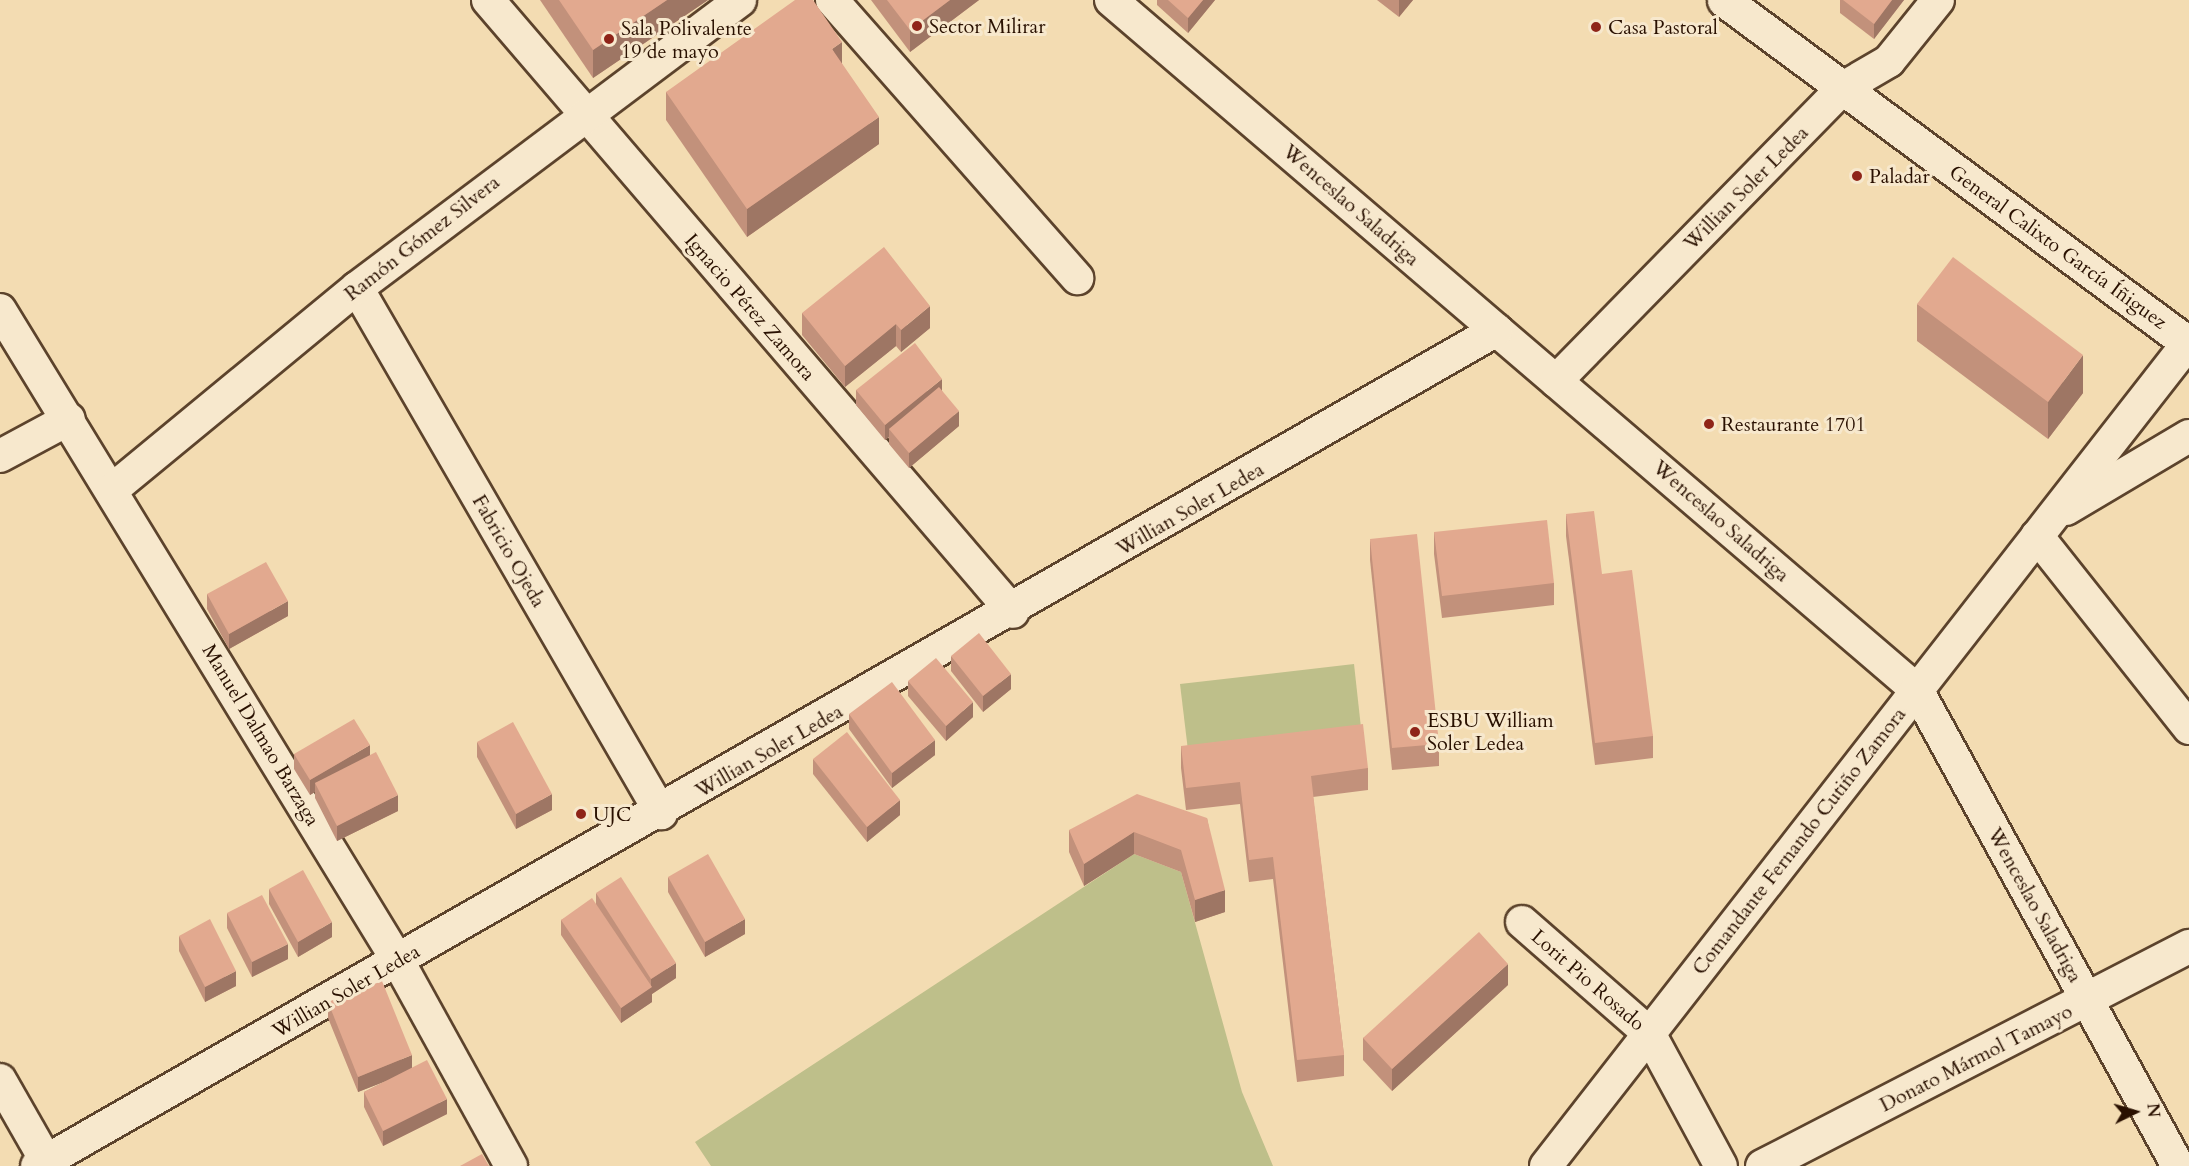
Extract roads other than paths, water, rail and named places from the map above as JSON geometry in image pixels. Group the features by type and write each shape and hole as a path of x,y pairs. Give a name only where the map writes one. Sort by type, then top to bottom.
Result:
{"main road":[{"name":"General Calixto García Íñiguez","path":"1724,0 2188,343"},
{"name":"Donato Mármol Tamayo","path":"1762,1166 2088,1002 2189,946"}],"street":[{"name":"Ignacio Pérez Zamora","path":"488,0 1013,612"},
{"name":"Ramón Gómez Silvera","path":"113,489 357,288 583,113 740,0"},
{"path":"832,0 1077,278"},
{"name":"Wenceslao Saladriga","path":"1112,0 1917,690 2178,1166"},
{"name":"Willian Soler Ledea","path":"1556,381 1844,88 1890,61 1938,0"},
{"name":"Fabricio Ojeda","path":"357,288 661,813"},
{"name":"Manuel Dalmao Barzaga","path":"0,310 113,489 398,961 511,1166"},
{"name":"Willian Soler Ledea","path":"44,1164 1013,612 1497,330"},
{"name":"Comandante Fernando Cutiño Zamora","path":"1546,1166 2188,343"},
{"path":"0,456 69,419"},
{"name":"Comandante Fernando Cutiño Zamora","path":"2044,526 2189,436"},
{"path":"2044,526 2189,728"},
{"name":"Lorit Pio Rosado","path":"1522,922 1649,1033 1721,1166"},
{"path":"0,1080 44,1164"}],"place":[{"name":"Sector Milirar","path":"917,26"},
{"name":"Casa Pastoral","path":"1596,27"},
{"name":"Sala Polivalente 19 de mayo","path":"609,39"},
{"name":"Paladar","path":"1857,176"},
{"name":"Restaurante 1701","path":"1709,424"},
{"name":"ESBU William Soler Ledea","path":"1415,732"},
{"name":"UJC","path":"581,814"}]}
